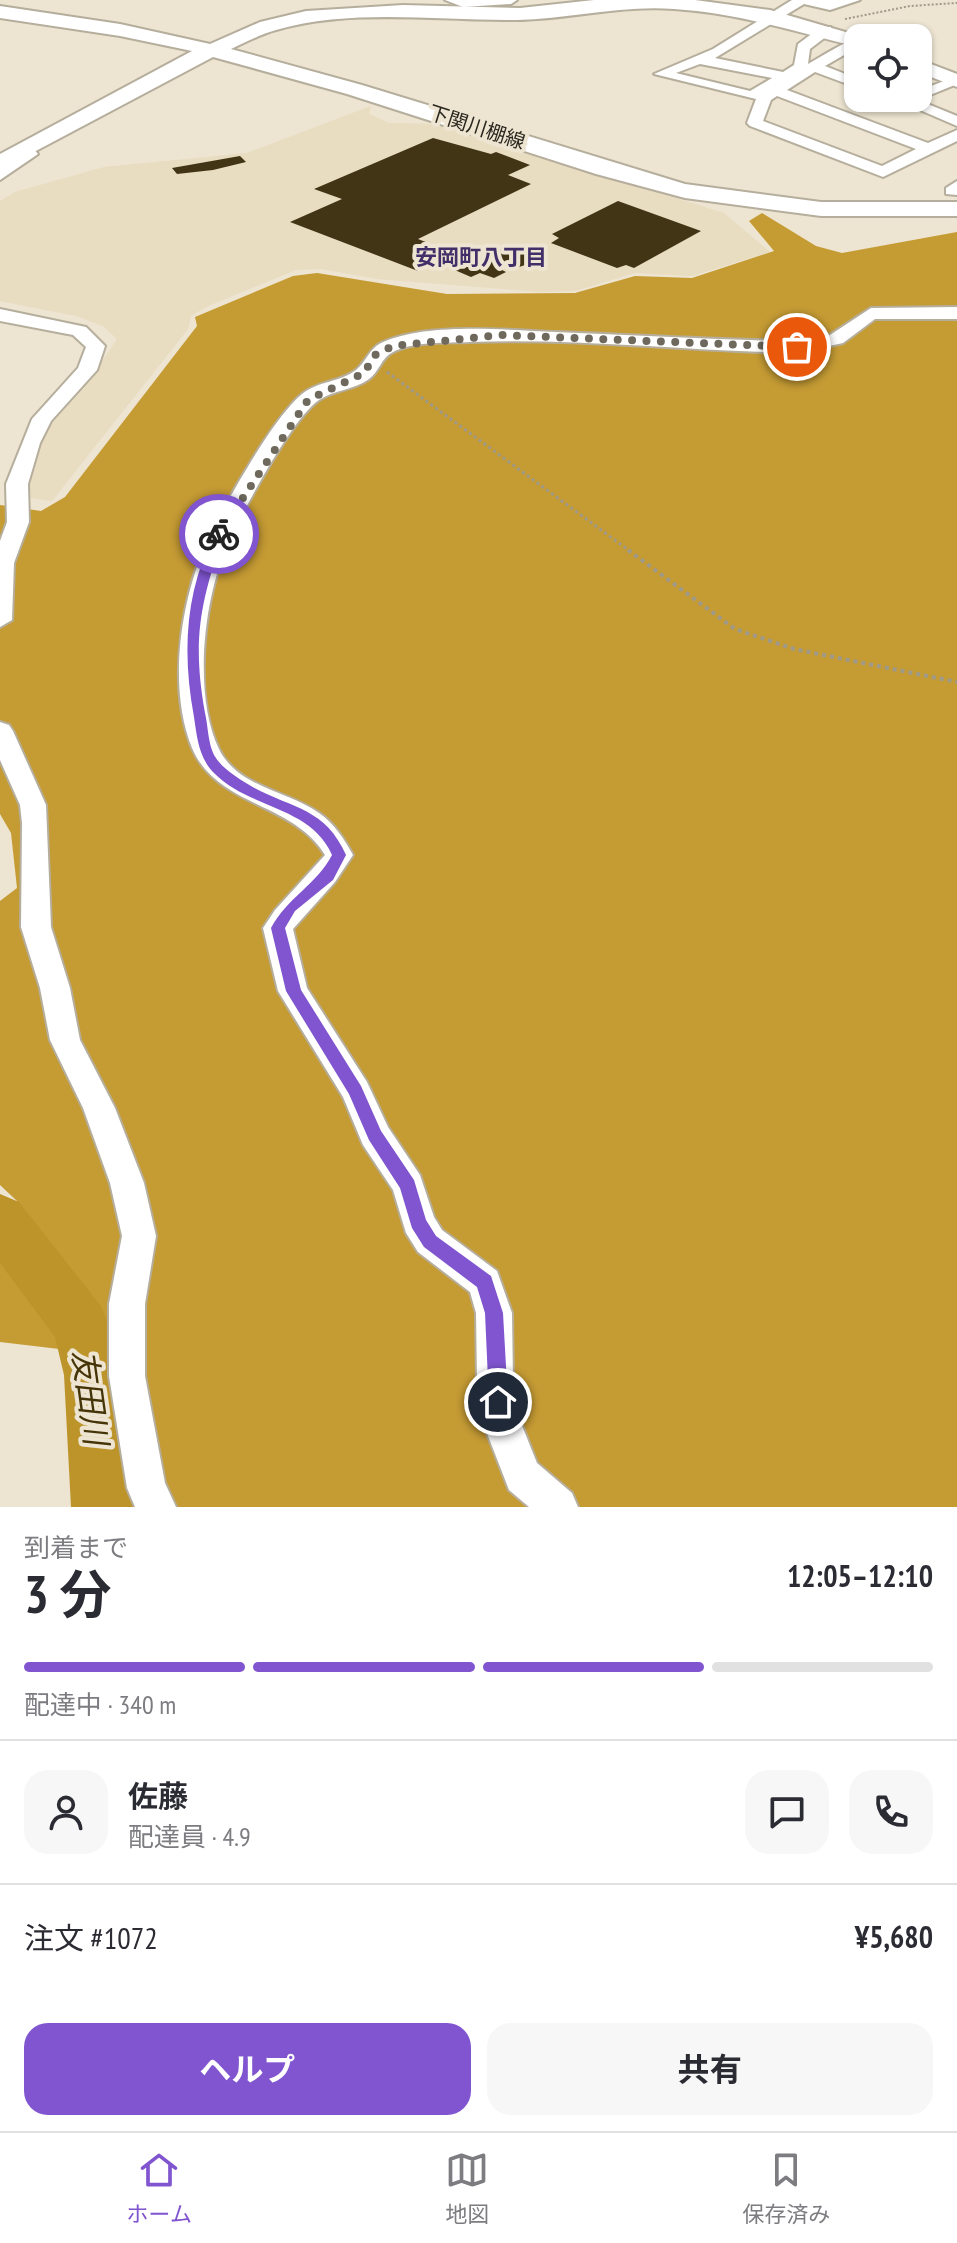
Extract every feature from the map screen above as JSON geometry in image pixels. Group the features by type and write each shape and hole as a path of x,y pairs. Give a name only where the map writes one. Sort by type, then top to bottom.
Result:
{"street":[{"path":"451,0 463,3 511,0"},
{"path":"820,28 803,47 801,67 752,96 721,91 661,74 718,52 770,16 802,0 830,6 854,0"},
{"path":"0,163 133,88 215,48 267,26 306,17 407,5 476,15 618,3 714,4 820,28 844,37"},
{"name":"下関川棚線","path":"0,12 110,26 215,48 684,191 781,207 891,213 955,196"},
{"path":"844,49 824,58 816,68 764,98 755,123 883,172 957,135"},
{"path":"698,59 787,77"},
{"path":"816,68 844,79"},
{"path":"932,71 956,80"},
{"path":"932,89 956,80"},
{"path":"776,91 929,149"},
{"path":"932,109 957,121"},
{"path":"0,175 30,154 26,149"},
{"path":"558,1507 523,1476 502,1423 495,1382 494,1313 485,1282 430,1241 418,1222 408,1185 375,1135 356,1091 293,991 278,928 290,907 328,876 339,855 331,835 310,818 249,790 220,771 207,754 201,737 193,678 192,624 197,594 226,519 308,400 364,373 382,349 500,335 814,346 836,339 871,314 957,313"},
{"path":"0,315 79,331 96,346 87,370 42,419 30,443 17,484 18,522 3,563 0,620"},
{"path":"0,731 33,805 38,841 36,927 55,988 65,1040 99,1108 127,1183 139,1236 127,1304 127,1376 146,1488 156,1507"}],"path":[{"path":"820,28 910,6 957,3"},
{"path":"372,362 735,629 794,649 957,682"}],"shaded area":[{"path":"371,106 369,114 389,123 438,124 724,213 770,252 692,276 635,273 575,291 541,292 377,279 321,269 296,270 191,316 188,329 52,501 25,497 27,469 60,404 83,389 117,339 103,326 76,316 0,301 0,201 15,192 104,167 247,153"},
{"path":"762,213 816,246 842,253 957,232 957,1507 72,1507 115,1466 93,1353 0,1342 0,1213 17,1201 0,1185 0,901 17,888 11,833 0,814 0,505 41,511 65,497 197,326 195,317 293,276 317,273 447,294 575,293 635,276 692,278 774,251 749,221"}],"building":[{"path":"433,138 491,154 496,152 530,165 508,175 531,184 418,239 459,255 432,270 425,267 418,271 290,222 342,199 314,189"},
{"path":"240,156 246,162 213,170 177,174 172,168"},
{"path":"618,201 701,231 634,268 626,265 617,268 551,243 559,238 552,234"},
{"path":"508,245 543,259 513,269 503,265 498,268 506,272 494,278 480,273 471,277 450,268 473,256 479,259"}],"waterway":[{"name":"友田川","path":"0,1219 81,1325 94,1375 103,1507"}],"way so far":[{"path":"219,534 298,411 321,391 364,373 382,349 500,335 797,347"}],"district":[{"name":"安岡町八丁目","path":"481,257"}],"route":[{"path":"219,534 197,594 192,624 193,678 201,737 207,754 220,771 249,790 310,818 331,835 339,855 328,876 290,907 278,928 293,991 356,1091 375,1135 408,1185 418,1222 430,1241 485,1282 494,1313 498,1402"}]}
